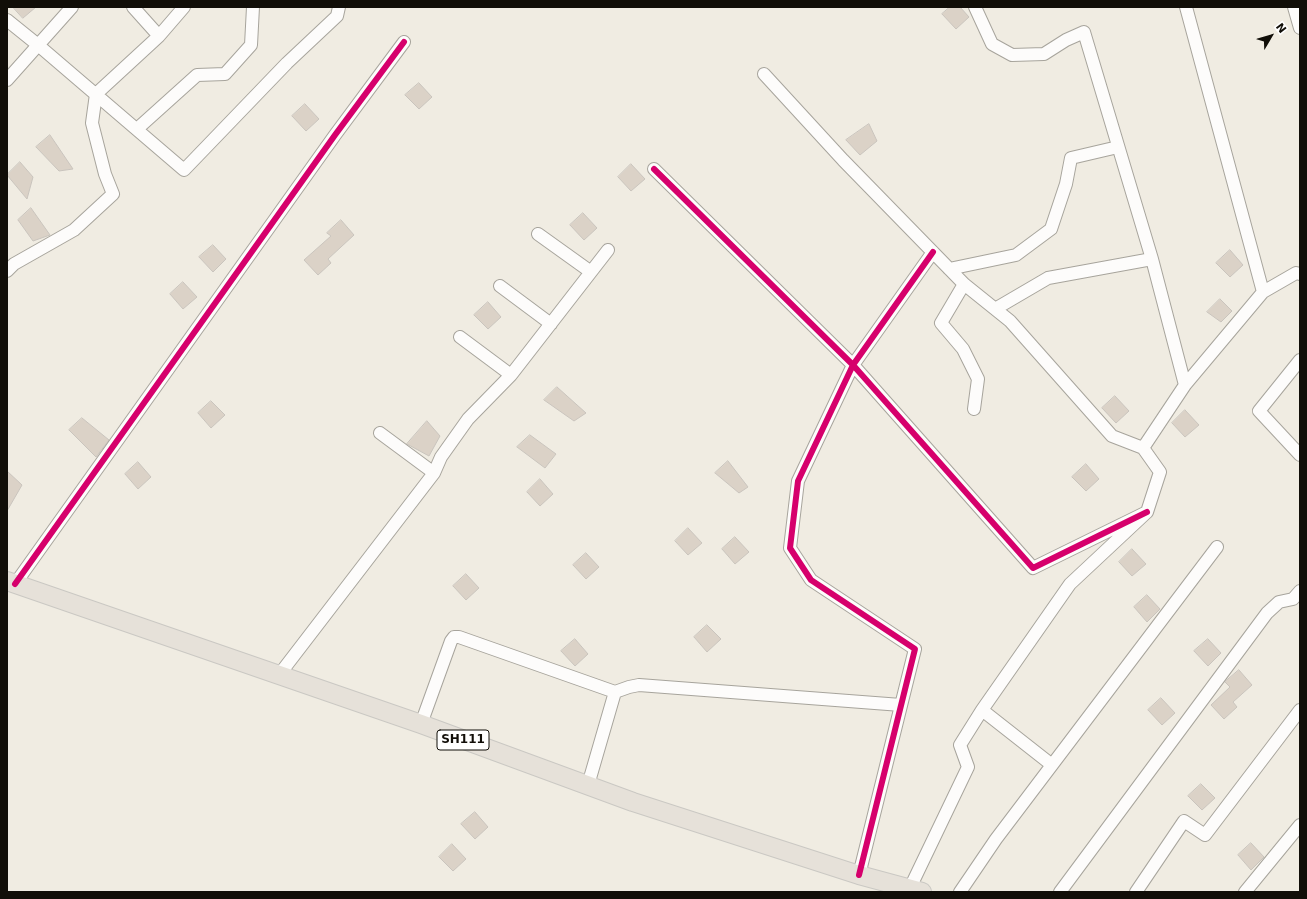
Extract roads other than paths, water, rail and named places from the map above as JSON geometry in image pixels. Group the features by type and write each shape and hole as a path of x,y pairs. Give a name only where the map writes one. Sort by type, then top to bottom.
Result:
{"main road":[{"name":"SH111","path":"11,583 421,724 633,802 859,875 916,890"}],"street":[{"path":"7,80 72,7"},
{"path":"133,7 159,36"},
{"path":"7,271 14,264 74,230 113,194 105,174 92,123 96,94 159,36 184,7"},
{"path":"137,129 197,75 226,74 251,45 253,7"},
{"path":"7,20 184,170 287,63 337,16 339,7"},
{"path":"975,7 992,44 1012,55 1044,54 1066,40 1084,32 1152,259 1184,385"},
{"path":"1186,7 1263,292"},
{"path":"1294,7 1300,28"},
{"path":"11,583 335,134 404,42"},
{"path":"764,74 843,160 949,269 964,284 1010,321 1112,436 1143,448 1160,472 1147,512 1070,584 982,710 960,745 968,767 960,780 916,890"},
{"path":"949,269 1016,255 1051,229 1066,184 1071,158 1118,147"},
{"path":"654,169 853,365 1033,568 1147,512"},
{"path":"538,234 591,272"},
{"path":"279,675 434,473 441,458 468,419 511,375 608,250"},
{"path":"859,875 915,649 811,580 790,548 798,481 853,365 933,252"},
{"path":"995,309 1048,278 1152,259"},
{"path":"1143,448 1184,385 1263,292 1296,273 1300,274"},
{"path":"964,284 941,323 964,349 978,379 974,409"},
{"path":"500,286 550,324"},
{"path":"460,337 511,375"},
{"path":"1300,360 1259,411 1300,454"},
{"path":"380,433 434,473"},
{"path":"960,892 996,839 1217,547"},
{"path":"1060,892 1267,613 1279,602 1293,599 1300,591"},
{"path":"421,724 451,641 454,637 459,637 615,692 639,685 902,705"},
{"path":"588,785 615,692"},
{"path":"982,710 1052,765"},
{"path":"1136,892 1184,821 1205,835 1300,710"},
{"path":"1246,892 1300,824"}]}
